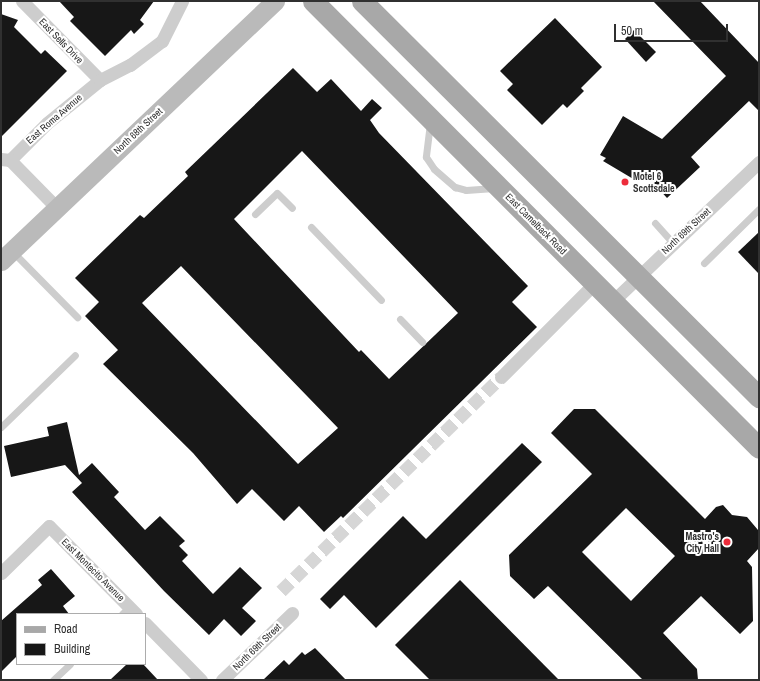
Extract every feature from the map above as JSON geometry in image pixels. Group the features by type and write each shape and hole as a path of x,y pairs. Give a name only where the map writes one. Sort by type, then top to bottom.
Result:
{"main road":[{"name":"East Camelback Road","path":"313,1 759,448"},
{"path":"362,1 759,397"}],"street":[{"name":"East Sells Drive","path":"22,1 100,80"},
{"name":"East Roma Avenue","path":"57,208 5,159 100,80 130,65 162,41 182,1"},
{"name":"North 68th Street","path":"6,256 275,1"},
{"name":"North 69th Street","path":"613,301 759,162"},
{"path":"501,377 595,283"},
{"name":"East Montecito Avenue","path":"1,573 49,526 129,612"},
{"name":"North 69th Street","path":"222,680 292,613"},
{"path":"146,624 201,680"}],"lane":[{"path":"431,118 426,157 434,169 455,187 466,190 500,188"},
{"path":"255,214 277,193 292,208"},
{"path":"704,263 759,209"},
{"path":"655,223 673,243"},
{"path":"311,227 381,300"},
{"path":"6,256 77,317"},
{"path":"400,319 422,342"},
{"path":"1,427 75,355"},
{"path":"53,680 69,665"}],"building":[{"path":"59,1 154,1 140,20 144,24 134,34 131,30 105,56 70,21 74,17"},
{"path":"653,1 700,1 759,63 759,111 749,101 691,157 700,167 667,198 646,175 635,180 603,161 606,158 600,155 623,116 662,139 726,76"},
{"path":"1,14 18,20 14,27 41,54 45,50 67,71 1,137"},
{"path":"555,18 602,67 581,88 584,91 567,108 563,104 542,125 507,90 513,84 500,71"},
{"path":"634,30 656,52 646,62 625,39"},
{"path":"293,68 317,92 331,79 361,111 372,99 382,108 370,120 379,133 528,286 512,302 537,327 343,518 341,516 324,532 299,506 284,521 252,489 237,504 193,453 103,364 118,350 85,316 99,302 75,278 140,215 144,218 188,176 185,172","holes":["302,151 458,313 389,379 361,350 359,352 234,219","181,266 338,428 298,464 142,303"]},
{"path":"759,232 759,274 738,252"},
{"path":"574,409 595,409 705,519 716,507 723,505 732,515 747,517 758,530 759,548 747,561 752,567 753,621 740,634 701,596 663,633 697,669 698,680 643,680 548,586 534,599 510,576 509,555 592,474 551,433","holes":["626,508 675,556 631,601 582,552"]},
{"path":"67,422 79,475 92,463 119,492 114,497 145,530 160,516 185,541 179,546 188,555 182,561 213,594 240,567 262,588 242,608 256,621 241,636 224,619 209,635 164,591 72,492 82,483 65,465 11,477 4,446 49,436 47,427"},
{"path":"522,443 542,462 376,628 344,595 330,609 320,599 403,516 426,539"},
{"path":"51,569 75,596 63,606 68,613 16,613 16,657 1,672 1,621 42,585 38,580"},
{"path":"460,580 559,680 430,680 395,645"},
{"path":"315,648 346,680 263,680 284,660 289,665 302,652 305,655"},
{"path":"126,665 144,665 158,680 110,680"}],"tunnel":[{"path":"281,591 501,377"}],"place":[{"name":"Motel 6 Scottsdale","path":"625,182"},
{"name":"Mastro's City Hall","path":"727,542"}]}
